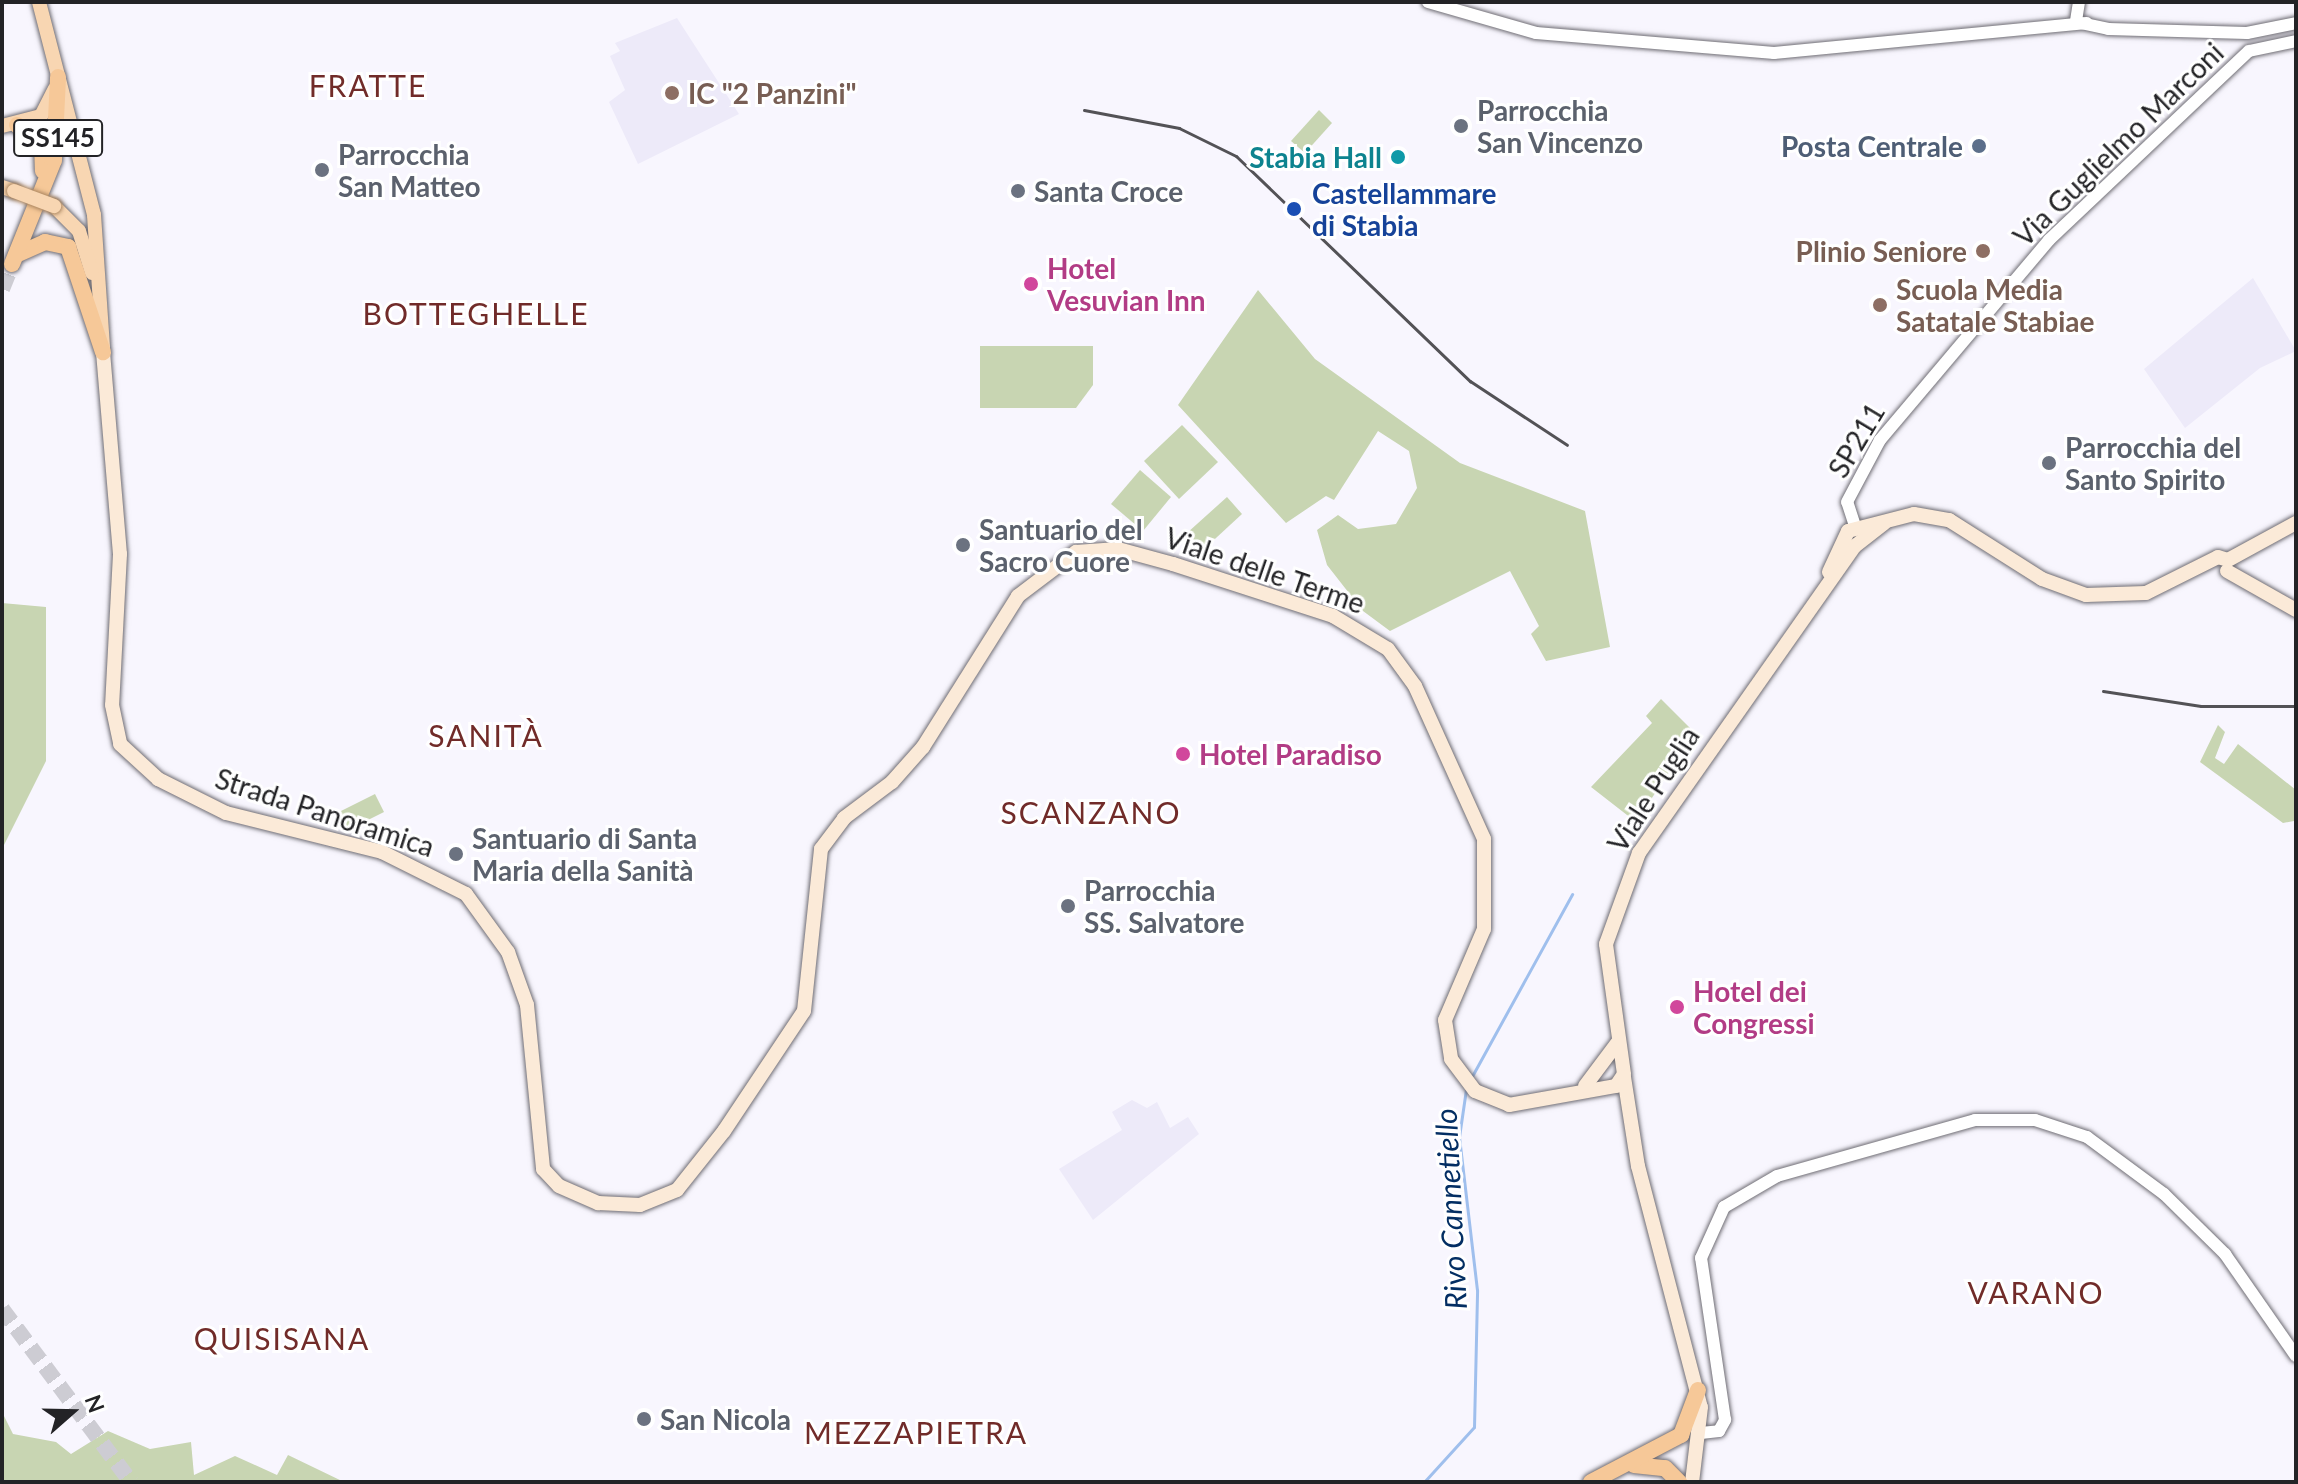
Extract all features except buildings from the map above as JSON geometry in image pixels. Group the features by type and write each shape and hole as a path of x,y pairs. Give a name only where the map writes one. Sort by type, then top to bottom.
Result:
{"highway":[{"name":"SS145","path":"58,77 60,127 48,201 14,260 45,242 68,247 103,352"},
{"path":"10,126 45,154 48,201"},
{"path":"1591,1482 1629,1465 1681,1435 1698,1390"},
{"path":"1629,1465 1665,1468 1679,1482"}],"main road":[{"name":"SS145","path":"39,2 58,77"},
{"path":"10,126 47,109 58,77"},
{"path":"58,77 94,215 103,352"},
{"path":"8,189 48,201 89,254 103,352"},
{"name":"Strada Panoramica","path":"103,352 120,554 112,705 120,744 158,779 226,813 382,852 466,894 508,952 527,1005 543,1169 559,1186 598,1203 640,1205 677,1190 789,1039 808,985 821,849 844,818 892,782 923,747 980,656"},
{"path":"1855,537 1884,523 1914,514 1949,520 2042,579 2086,595 2146,593 2221,566 2296,523"},
{"name":"Viale Puglia","path":"1692,1482 1701,1433 1698,1390 1638,1166 1628,1102 1613,1075 1618,1041 1606,944 1622,889 1675,793 1809,612 1855,537"},
{"name":"Viale delle Terme","path":"980,656 1018,596 1048,568 1076,552 1118,549 1364,629 1415,686 1484,839 1484,929 1445,1020 1443,1040 1458,1071 1475,1091 1527,1106 1613,1075"},
{"path":"2221,566 2296,610"}],"street":[{"path":"1428,2 1536,33 1796,54 1867,40 2081,23 2247,33 2296,23"},
{"path":"2079,2 2081,23"},
{"path":"2275,29 2280,45"},
{"path":"2247,33 2249,51"},
{"name":"Via Guglielmo Marconi","path":"1926,382 2117,171 2249,51 2296,41"},
{"name":"SP211","path":"1855,537 1847,502 1880,440 1926,382"},
{"path":"1701,1433 1719,1431 1725,1420 1701,1258 1724,1207 1818,1162 1975,1120 2035,1120 2087,1137 2164,1194 2225,1254 2296,1356"}],"shaded area":[{"name":"IC \"2 Panzini\"","path":"677,18 739,114 638,164 609,102 625,90 610,56 620,51 615,43"},
{"path":"2253,278 2296,351 2260,368 2185,428 2144,369"},
{"path":"1132,1100 1147,1108 1157,1102 1170,1128 1188,1117 1199,1134 1093,1220 1059,1169 1122,1130 1112,1112"}],"green space":[{"path":"1319,110 1332,123 1305,153 1291,141"},
{"path":"1258,290 1315,359 1460,463 1585,511 1610,647 1546,661 1531,634 1539,626 1510,571 1390,631 1363,611 1327,565 1317,530 1338,515 1358,529 1396,524 1417,488 1409,451 1378,431 1334,500 1326,496 1286,523 1178,405"},
{"path":"980,346 1093,346 1093,385 1076,408 980,408"},
{"path":"1182,425 1218,462 1179,499 1144,461"},
{"path":"1140,470 1171,497 1143,531 1111,504"},
{"path":"1227,497 1242,514 1203,550 1187,533"},
{"path":"2,603 46,607 46,761 2,849"},
{"path":"1661,699 1695,733 1636,822 1591,787 1652,723 1646,716"},
{"path":"2218,725 2225,732 2215,758 2224,764 2238,744 2296,790 2294,821 2283,823 2200,762"},
{"path":"375,794 384,812 344,832 335,814"},
{"path":"2,1412 13,1434 56,1442 71,1454 108,1431 150,1449 191,1442 194,1475 235,1456 277,1475 288,1455 344,1482 2,1482"}],"waterway":[{"name":"Rivo Cannetiello","path":"1471,1078 1572,894"},
{"name":"Rivo Cannetiello","path":"1424,1482 1474,1427 1477,1290 1459,1137 1466,1089"}],"tunnel":[{"path":"2,289 12,264"},
{"path":"2,1309 131,1482"}],"railway":[{"path":"1084,110 1179,128 1236,156 1470,381 1567,445"},
{"path":"2103,691 2201,706 2296,706"}],"place":[{"name":"IC \"2 Panzini\"","path":"672,93"},
{"name":"Parrocchia San Vincenzo","path":"1461,126"},
{"name":"Posta Centrale","path":"1979,146"},
{"name":"Stabia Hall","path":"1398,157"},
{"name":"Parrocchia San Matteo","path":"322,170"},
{"name":"Santa Croce","path":"1018,191"},
{"name":"Castellammare di Stabia","path":"1294,209"},
{"name":"Plinio Seniore","path":"1983,251"},
{"name":"Hotel Vesuvian Inn","path":"1031,284"},
{"name":"Scuola Media Satatale Stabiae","path":"1880,305"},
{"name":"Parrocchia del Santo Spirito","path":"2049,463"},
{"name":"Santuario del Sacro Cuore","path":"963,545"},
{"name":"Hotel Paradiso","path":"1183,754"},
{"name":"Santuario di Santa Maria della Sanità","path":"456,854"},
{"name":"Parrocchia SS. Salvatore","path":"1068,906"},
{"name":"Hotel dei Congressi","path":"1677,1007"},
{"name":"San Nicola","path":"644,1419"}],"district":[{"name":"FRATTE","path":"368,85"},
{"name":"BOTTEGHELLE","path":"476,313"},
{"name":"SANITÀ","path":"486,735"},
{"name":"SCANZANO","path":"1091,812"},
{"name":"VARANO","path":"2036,1292"},
{"name":"QUISISANA","path":"282,1338"},
{"name":"MEZZAPIETRA","path":"916,1432"}]}
